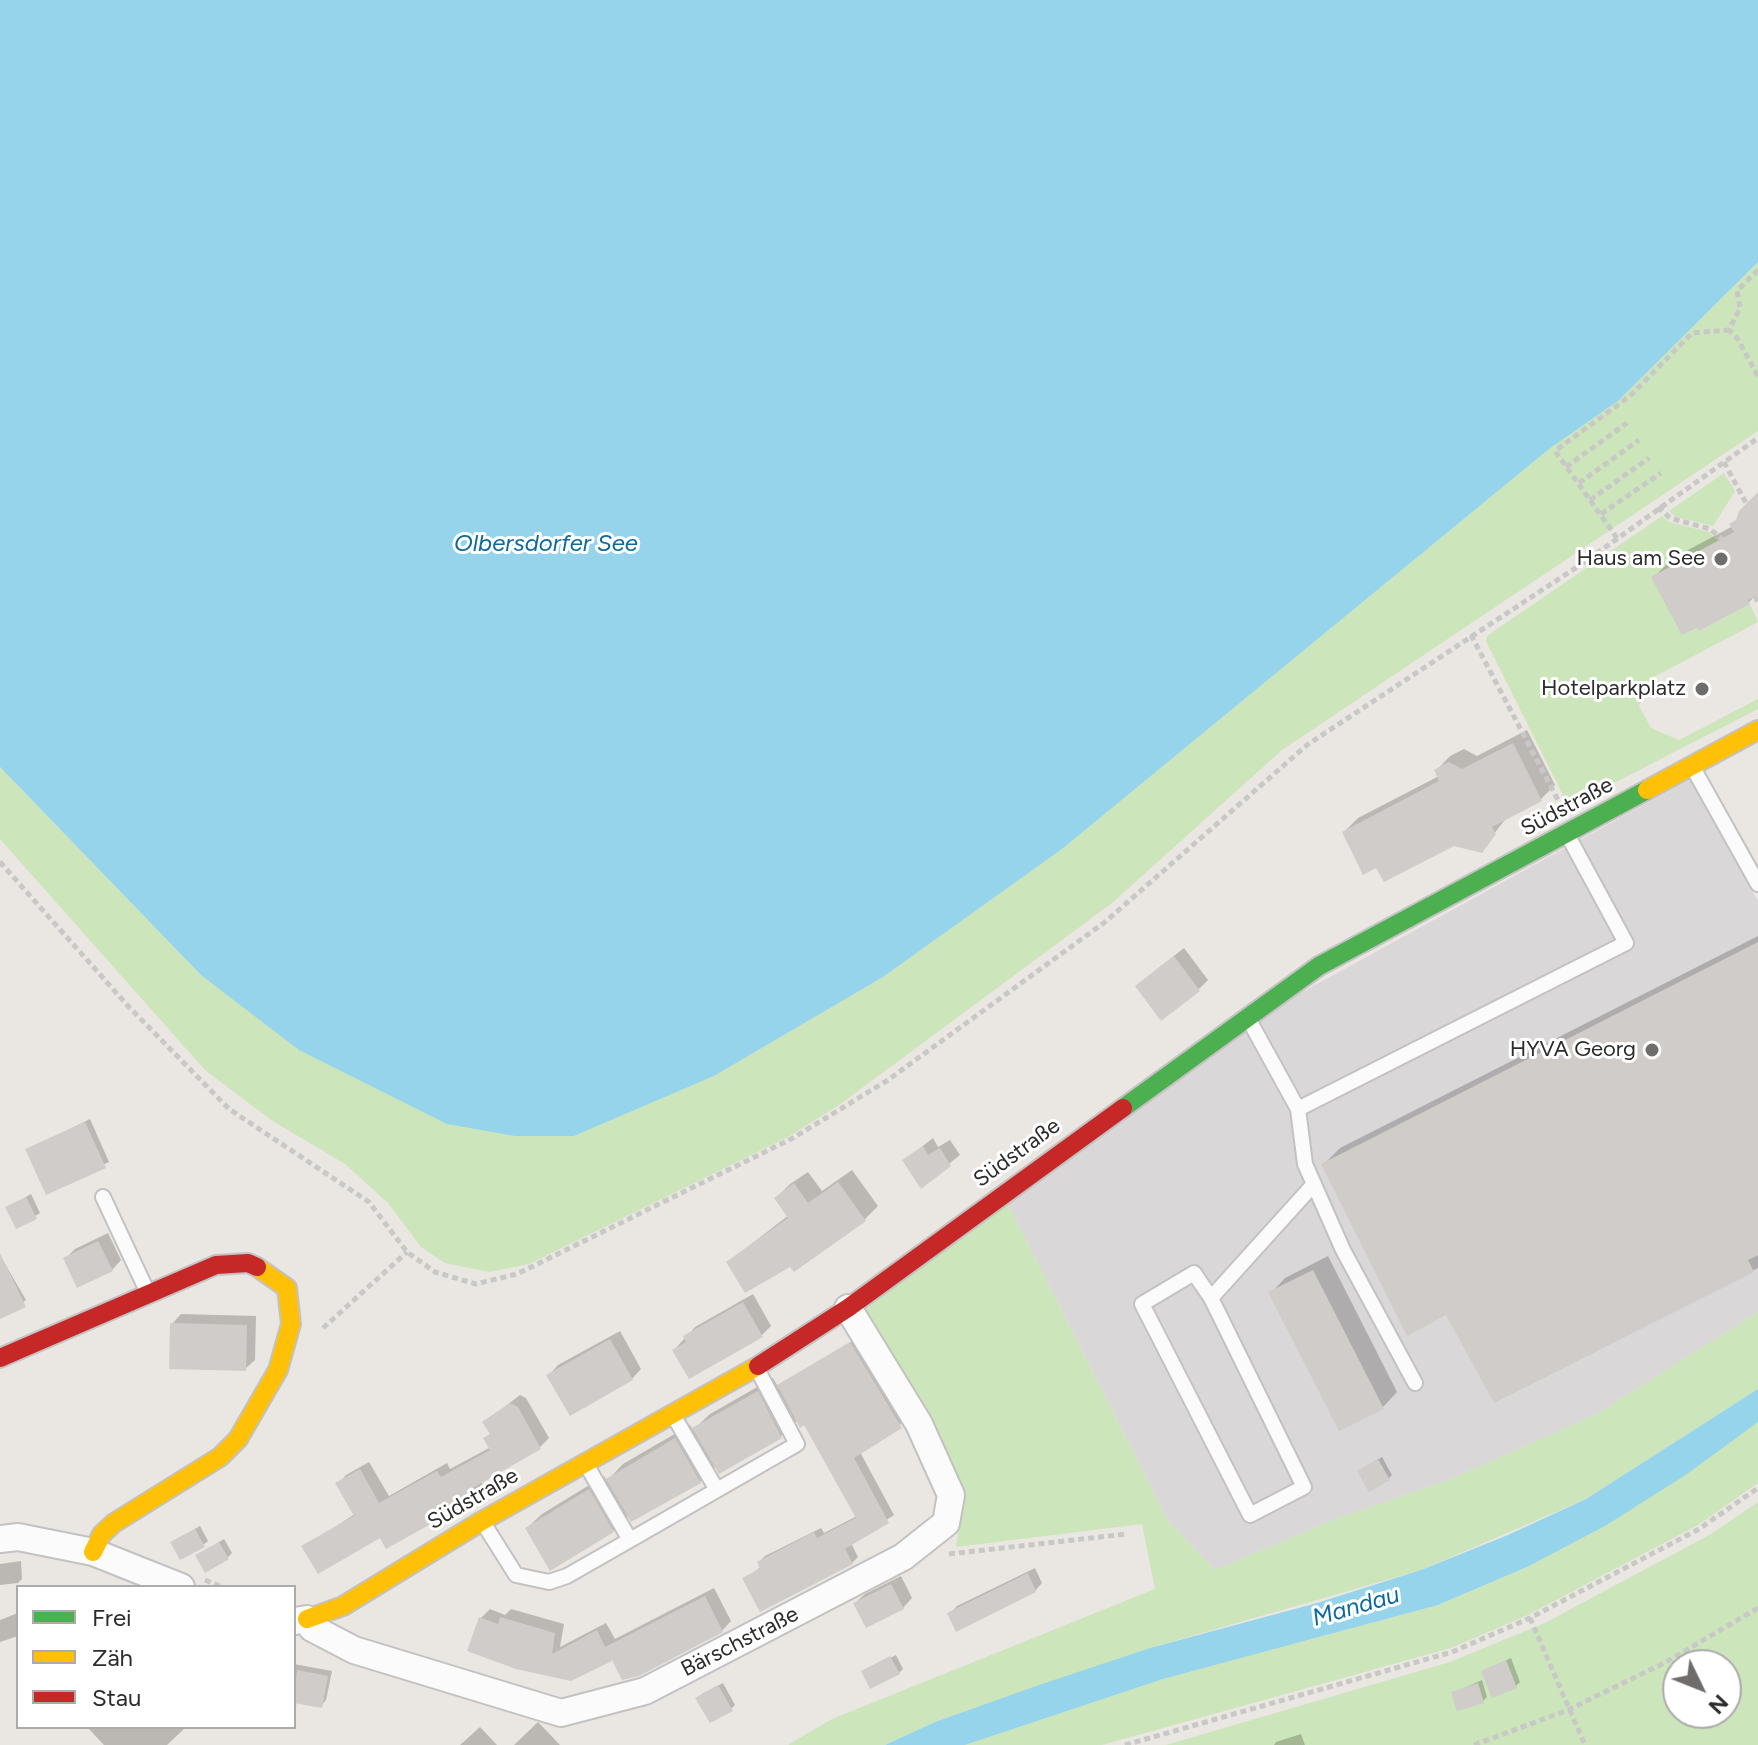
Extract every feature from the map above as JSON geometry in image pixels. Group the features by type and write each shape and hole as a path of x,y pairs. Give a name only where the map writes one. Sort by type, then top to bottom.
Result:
{"street":[{"name":"Südstraße","path":"300,1620 343,1606 482,1521 756,1367 848,1308 1319,966 1758,730"},
{"path":"0,1358 216,1265 248,1263 268,1271 287,1288 291,1324 278,1370 231,1448 114,1523 102,1534 93,1552"},
{"name":"Bärschstraße","path":"300,1620 354,1650 561,1713 645,1691 903,1557 946,1523 951,1495 919,1424 848,1308"},
{"path":"0,1539 18,1537 93,1552 176,1585"}],"lane":[{"path":"1692,766 1758,884"},
{"path":"1298,1109 1626,943 1570,832"},
{"path":"1247,1016 1298,1109 1305,1164 1343,1250 1415,1383"},
{"path":"1211,1298 1314,1184"},
{"path":"103,1197 148,1294"},
{"path":"1194,1273 1211,1298 1304,1487 1250,1515 1142,1304 1194,1273"},
{"path":"482,1521 516,1575 549,1582 567,1576 797,1444 756,1367"},
{"path":"672,1413 717,1490"},
{"path":"585,1463 630,1540"}],"path":[{"path":"1729,330 1740,308 1737,291 1758,270"},
{"path":"1617,538 1555,451 1630,396 1692,333 1729,330 1737,338 1758,376"},
{"path":"1566,467 1627,423"},
{"path":"0,862 137,1016 218,1098 369,1202 407,1252 435,1272 476,1284 517,1274 793,1138 922,1058 1093,931 1307,745 1617,538 1758,438"},
{"path":"1579,483 1639,440"},
{"path":"1590,500 1649,458"},
{"path":"1724,462 1746,503"},
{"path":"1601,514 1661,473"},
{"path":"1658,507 1670,518 1710,529 1722,539"},
{"path":"1755,596 1758,603"},
{"path":"1471,635 1570,832"},
{"path":"313,1338 407,1252"},
{"path":"1125,1745 1452,1652 1530,1618 1699,1529 1758,1488"},
{"path":"922,1542 941,1555 1127,1534"},
{"path":"1474,1745 1568,1710 1666,1662 1758,1608"},
{"path":"1530,1618 1585,1745"}],"shaded area":[{"path":"1691,779 1758,901 1758,1312 1597,1414 1446,1481 1335,1519 1215,1570 1168,1521 1006,1200 1277,1006"}],"green space":[{"path":"1758,262 1758,431 1282,750 1112,903 839,1105 788,1137 529,1264 489,1272 445,1263 421,1247 388,1203 345,1164 271,1120 205,1070 0,839 0,767 201,975 574,1136 714,1076 883,977 1062,849 1549,449 1618,401"},
{"path":"1724,473 1735,491 1713,526 1676,517 1669,511"},
{"path":"1662,516 1669,522 1709,532 1719,541 1682,635 1697,628 1699,631 1750,604 1758,622 1650,679 1639,706 1651,728 1679,740 1758,699 1758,709 1577,802 1566,801 1486,641 1487,636"},
{"path":"1006,1200 1168,1521 1215,1570 1335,1519 1446,1481 1597,1414 1758,1312 1758,1389 1586,1499 1421,1570 1150,1648 935,1722 885,1745 788,1745 832,1719 1155,1589 1142,1524 956,1547 964,1502 952,1465 864,1311"},
{"path":"1758,1422 1758,1483 1698,1525 1528,1615 1451,1648 1102,1745 965,1745 1163,1679 1438,1605 1527,1567 1605,1526"},
{"path":"1758,1502 1758,1745 1166,1745 1450,1662 1545,1623 1711,1534"}],"water":[{"name":"Olbersdorfer See","path":"0,0 1758,0 1758,262 1618,401 1549,449 1062,849 883,977 714,1076 574,1136 515,1136 447,1124 299,1050 201,975 0,767"},
{"name":"Mandau","path":"1758,1389 1758,1422 1687,1474 1605,1526 1527,1567 1438,1605 1163,1679 965,1745 885,1745 935,1722 1042,1684 1150,1648 1317,1603 1421,1570 1508,1535 1586,1499"}],"building":[{"name":"Haus am See","path":"1758,492 1758,595 1748,600 1750,604 1699,631 1697,628 1682,635 1651,577 1734,532 1729,524 1736,520 1739,511"},
{"path":"1513,743 1542,801 1492,827 1496,834 1482,853 1454,846 1384,882 1376,868 1363,875 1342,832 1439,781 1434,770 1449,762 1462,769"},
{"name":"HYVA Georg","path":"1758,942 1758,1255 1748,1260 1754,1272 1494,1403 1446,1315 1407,1336 1321,1164"},
{"path":"1174,956 1200,991 1161,1021 1135,986"},
{"path":"85,1122 106,1168 46,1195 25,1149"},
{"path":"923,1146 928,1155 940,1148 951,1166 921,1189 902,1160"},
{"path":"838,1182 866,1221 794,1272 790,1267 745,1293 726,1262 788,1218 774,1198 794,1183 808,1203"},
{"path":"26,1197 37,1219 16,1229 5,1207"},
{"path":"98,1241 113,1271 77,1288 63,1258"},
{"path":"0,1253 26,1307 0,1319"},
{"path":"1313,1270 1384,1409 1339,1431 1268,1292"},
{"path":"743,1302 763,1337 689,1379 672,1350 686,1342 683,1336"},
{"path":"170,1323 247,1325 246,1371 169,1369"},
{"path":"610,1339 633,1380 570,1416 546,1375"},
{"path":"850,1342 902,1428 854,1458 889,1523 845,1549 853,1564 760,1612 742,1578 760,1569 757,1562 814,1532 817,1538 856,1518 804,1425 800,1428 777,1385"},
{"path":"758,1391 782,1438 719,1474 692,1428"},
{"path":"510,1403 518,1407 541,1449 471,1489 477,1498 386,1549 380,1538 318,1574 301,1546 354,1516 335,1483 360,1469 379,1503 437,1471 441,1477 490,1450 483,1438 490,1434 482,1422"},
{"path":"675,1438 701,1483 631,1522 606,1479"},
{"path":"1378,1459 1390,1480 1369,1492 1357,1471"},
{"path":"589,1489 614,1532 550,1571 525,1528"},
{"path":"195,1529 205,1547 180,1560 170,1542"},
{"path":"219,1542 229,1559 205,1573 195,1555"},
{"path":"1028,1573 1036,1592 956,1632 947,1613"},
{"path":"891,1584 904,1609 866,1628 853,1603"},
{"path":"705,1596 723,1632 639,1676 622,1680 610,1656 612,1661 571,1681 516,1669 467,1651 479,1617 498,1624 500,1617 555,1633 552,1654 597,1630 605,1647"},
{"path":"890,1656 900,1674 870,1689 861,1671"},
{"path":"1506,1660 1517,1688 1492,1698 1481,1671"},
{"path":"297,1670 328,1676 322,1708 296,1703"},
{"path":"1478,1683 1484,1703 1457,1711 1451,1692"},
{"path":"718,1685 733,1711 710,1723 695,1698"}],"traffic: fast":[{"path":"1123,1108 1319,966 1647,790"}],"traffic: slow":[{"path":"1647,790 1758,730"},
{"path":"93,1552 102,1534 114,1523 220,1457 238,1439 278,1370 291,1324 287,1288 257,1267"},
{"path":"307,1619 343,1606 482,1521 758,1366"}],"traffic: jam":[{"path":"758,1366 848,1308 1123,1108"},
{"path":"0,1358 216,1265 248,1263 257,1267"}],"place":[{"name":"Haus am See","path":"1721,559"},
{"name":"Hotelparkplatz","path":"1702,689"},
{"name":"HYVA Georg","path":"1652,1050"}]}
